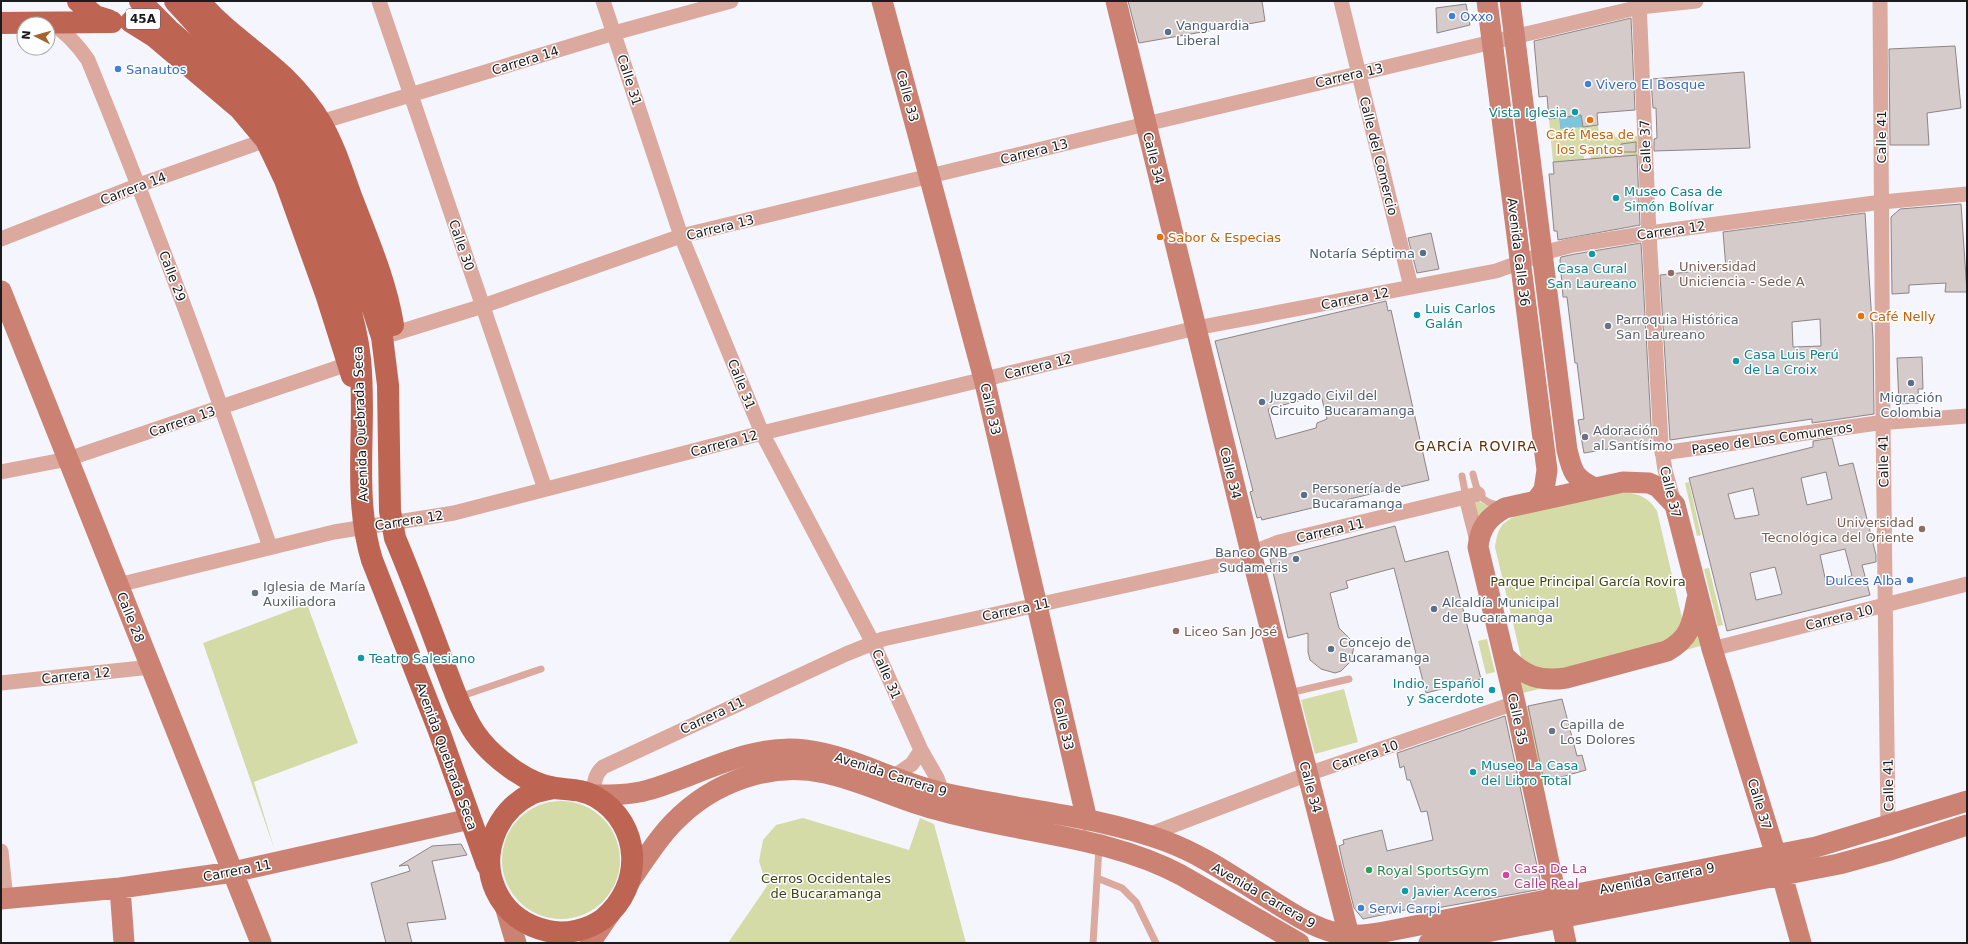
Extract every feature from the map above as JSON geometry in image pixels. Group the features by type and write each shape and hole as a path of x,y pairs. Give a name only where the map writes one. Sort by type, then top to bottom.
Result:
{"main road":[{"name":"45A","path":"78,1 95,16 122,22"},
{"name":"Avenida Quebrada Seca","path":"140,1 169,30 263,111 278,130 291,153 347,295 362,425 364,528 372,560 439,731 496,892 505,906 520,920 535,928 552,932 568,932 585,928 599,921 612,911 623,897 630,881 633,858 628,835 618,815 607,804 594,795"},
{"name":"45A","path":"56,22 122,22 149,17 164,6 168,1"},
{"name":"Avenida Quebrada Seca","path":"175,1 207,36 252,73 288,108 314,152 372,302 388,336 395,358 390,438 392,524 395,538 465,717 475,733 493,753 511,769 553,788"},
{"path":"199,1 223,26 285,78 304,99 320,122 330,142 374,257 384,288 388,336"},
{"name":"Calle 34","path":"1116,1 1251,553 1350,939"},
{"name":"Avenida Calle 36","path":"1487,1 1547,470 1544,490 1536,501"},
{"name":"Avenida Calle 36","path":"1510,1 1570,464 1575,474 1583,483 1595,488"},
{"name":"Calle 33","path":"886,5 929,176 984,379 1087,820"},
{"path":"122,22 156,39 239,108 266,140 285,180 326,294 354,362"},
{"name":"45A","path":"1,23 16,23"},
{"name":"Calle 28","path":"1,291 261,943"},
{"path":"1478,547 1480,535 1484,525 1491,517 1505,508 1623,482 1649,483 1658,487 1674,505"},
{"name":"Calle 37","path":"1674,505 1712,649 1776,855 1801,943"},
{"name":"Calle 35","path":"1478,547 1515,703 1566,943"},
{"path":"1504,656 1513,666 1530,676 1550,680 1566,678 1666,652 1679,644 1686,636 1694,617 1697,594"},
{"name":"Avenida Carrera 9","path":"594,795 637,792 729,761 762,752 792,749 827,754 845,758 943,793 1087,820 1148,835 1176,845 1200,857 1307,922 1350,939 1384,932 1782,875 1865,857 1967,825"},
{"name":"Avenida Carrera 9","path":"630,881 673,823 688,808 720,787 736,780 765,772 783,770 825,773 949,813 1099,845 1162,864 1299,943"},
{"path":"490,875 489,859 491,843 499,823 513,806 532,794 553,788 574,789 594,795"},
{"name":"Avenida Carrera 9","path":"1429,943 1558,908 1824,844 1967,801"},
{"name":"Carrera 11","path":"3,899 120,888 233,872 470,819"},
{"path":"120,888 124,943"},
{"path":"504,943 505,906"},
{"path":"505,906 516,943"},
{"path":"590,943 612,911"}],"street":[{"name":"Calle 30","path":"379,1 545,489"},
{"name":"Calle 31","path":"603,1 681,236 762,433 873,643 921,750 943,793 949,813"},
{"name":"Carrera 14","path":"320,122 614,33 731,1"},
{"name":"Calle del Comercio","path":"1341,1 1411,287"},
{"name":"Carrera 13","path":"388,336 483,306 681,236 1515,36 1640,4 1696,1"},
{"name":"Calle 41","path":"1880,1 1888,825"},
{"name":"Calle 37","path":"1640,4 1649,233 1662,453 1674,505"},
{"name":"Calle 29","path":"56,27 67,34 88,60 139,185 222,407 270,547"},
{"name":"Carrera 14","path":"1,239 139,185 266,140"},
{"name":"Carrera 12","path":"118,585 334,532 448,514 762,433 1196,328 1496,271 1542,254 1573,245 1649,233 1882,202 1967,194"},
{"name":"Carrera 13","path":"1,472 68,459 354,362"},
{"path":"1883,423 1967,416"},
{"name":"Paseo de Los Comuneros","path":"1662,453 1883,423"},
{"name":"Carrera 11","path":"594,795 594,784 597,773 603,767 873,643 892,636 1223,564 1279,542 1472,496"},
{"name":"Calle 35","path":"1472,496 1478,547"},
{"name":"Carrera 10","path":"1712,649 1967,584"},
{"name":"Carrera 12","path":"1,683 151,667"},
{"name":"Carrera 10","path":"1148,835 1308,774 1515,703"},
{"path":"893,776 912,764 921,750"},
{"path":"1,851 3,899"}],"lane":[{"path":"1472,496 1473,474"},
{"path":"1462,476 1472,496 1496,504 1514,506"},
{"path":"457,697 541,669"},
{"path":"1287,694 1349,679"},
{"path":"1093,943 1099,845"},
{"path":"1097,878 1122,888 1136,902 1156,943"}],"green space":[{"path":"1559,118 1560,129 1598,125 1599,134 1614,133 1615,137 1637,136 1638,155 1591,159 1590,153 1584,153 1584,159 1553,162 1549,119"},
{"path":"1689,482 1701,535 1697,536 1685,483"},
{"name":"Parque Principal García Rovira","path":"1625,492 1644,497 1657,511 1682,618 1681,629 1674,639 1555,672 1529,666 1521,657 1495,547 1497,535 1501,527 1517,515"},
{"path":"1477,500 1484,504 1496,507 1477,531 1471,501"},
{"path":"1709,568 1723,625 1718,626 1704,569"},
{"path":"307,604 358,743 254,782 275,851 203,643"},
{"path":"1697,619 1703,645 1680,652"},
{"path":"1487,639 1495,672 1486,674 1478,641"},
{"path":"1515,674 1543,688 1519,694"},
{"path":"1344,689 1358,742 1315,754 1301,700"},
{"path":"1528,706 1545,781 1540,782 1524,707"},
{"path":"561,801 584,805 603,818 616,837 620,860 616,883 603,902 584,915 561,919 538,915 519,902 506,883 502,860 506,837 519,818 538,805"},
{"name":"Cerros Occidentales de Bucaramanga","path":"803,818 909,850 920,818 934,824 966,943 728,943 767,886 759,861 763,840 776,825"}],"water":[{"path":"1581,115 1583,127 1560,129 1559,118"}],"building":[{"name":"Vanguardia Liberal","path":"1128,1 1262,1 1265,21 1139,43"},
{"name":"Oxxo","path":"1466,4 1470,25 1437,33 1436,8"},
{"name":"Vivero El Bosque","path":"1631,18 1635,110 1597,113 1598,125 1583,127 1581,115 1549,119 1547,96 1539,97 1534,41"},
{"path":"1955,46 1961,108 1927,113 1929,145 1890,145 1889,49"},
{"path":"1744,72 1750,148 1654,151 1654,139 1657,138 1656,108 1653,108 1651,79"},
{"path":"1636,142 1636,152 1621,152 1621,144"},
{"name":"Museo Casa de Simón Bolívar","path":"1637,155 1640,225 1558,240 1557,231 1554,231 1549,174 1554,174 1553,162"},
{"path":"1961,204 1967,292 1945,292 1946,283 1909,285 1909,293 1892,294 1891,217 1900,209"},
{"path":"1865,213 1873,338 1874,414 1812,423 1812,419 1670,440 1660,275 1726,268 1723,232","holes":["1820,319 1821,346 1793,347 1792,322"]},
{"name":"Notaría Séptima","path":"1431,233 1439,269 1417,273 1408,238"},
{"name":"Parroquia Histórica San Laureano","path":"1641,243 1652,442 1584,453 1578,420 1584,419 1567,297 1563,297 1560,260 1561,257 1575,254"},
{"path":"1386,301 1388,311 1391,310 1429,480 1262,520 1261,517 1257,518 1250,492 1253,491 1215,341","holes":["1321,395 1327,419 1317,423 1316,428 1276,439 1268,409"]},
{"name":"Migración Colombia","path":"1922,357 1923,389 1918,389 1919,403 1899,404 1897,358"},
{"path":"1832,438 1839,466 1853,463 1876,555 1876,562 1862,565 1870,595 1727,631 1689,478 1813,447 1813,441","holes":["1826,472 1832,499 1807,505 1801,478","1753,488 1759,515 1735,519 1728,494","1845,549 1852,576 1826,582 1820,555","1775,567 1782,594 1756,600 1750,573"]},
{"name":"Alcaldía Municipal de Bucaramanga","path":"1395,526 1405,562 1448,551 1481,679 1426,693 1394,568 1346,581 1348,588 1330,593 1339,628 1350,639 1354,646 1351,661 1341,671 1335,673 1321,669 1310,660 1308,652 1308,633 1288,638 1270,559"},
{"name":"Capilla de Los Dolores","path":"1562,699 1577,756 1582,755 1586,770 1544,782 1528,706"},
{"path":"1505,716 1542,889 1426,910 1425,908 1414,910 1414,908 1363,919 1354,908 1339,846 1344,844 1343,840 1382,830 1387,851 1433,840 1427,811 1421,812 1410,780 1407,780 1404,766 1400,768 1397,753"},
{"path":"461,844 467,855 432,861 446,919 407,923 412,943 386,943 371,883 410,871 408,865 399,866 432,846"}],"place":[{"name":"Oxxo","path":"1452,16"},
{"name":"Vanguardia Liberal","path":"1168,32"},
{"name":"Sanautos","path":"118,69"},
{"name":"Vivero El Bosque","path":"1588,84"},
{"name":"Vista Iglesia","path":"1575,112"},
{"name":"Café Mesa de los Santos","path":"1590,120"},
{"name":"Museo Casa de Simón Bolívar","path":"1616,198"},
{"name":"Sabor & Especias","path":"1160,237"},
{"name":"Notaría Séptima","path":"1423,253"},
{"name":"Casa Cural San Laureano","path":"1592,254"},
{"name":"Universidad Uniciencia - Sede A","path":"1671,273"},
{"name":"Luis Carlos Galán","path":"1417,315"},
{"name":"Café Nelly","path":"1861,316"},
{"name":"Parroquia Histórica San Laureano","path":"1608,326"},
{"name":"Casa Luis Perú de La Croix","path":"1736,361"},
{"name":"Migración Colombia","path":"1911,383"},
{"name":"Juzgado Civil del Circuito Bucaramanga","path":"1262,402"},
{"name":"Adoración al Santísimo","path":"1585,437"},
{"name":"Personería de Bucaramanga","path":"1304,495"},
{"name":"Universidad Tecnológica del Oriente","path":"1922,529"},
{"name":"Banco GNB Sudameris","path":"1296,559"},
{"name":"Dulces Alba","path":"1910,580"},
{"name":"Iglesia de María Auxiliadora","path":"255,593"},
{"name":"Alcaldía Municipal de Bucaramanga","path":"1434,609"},
{"name":"Liceo San José","path":"1176,631"},
{"name":"Concejo de Bucaramanga","path":"1331,649"},
{"name":"Teatro Salesiano","path":"361,658"},
{"name":"Indio, Español y Sacerdote","path":"1492,690"},
{"name":"Capilla de Los Dolores","path":"1552,731"},
{"name":"Museo La Casa del Libro Total","path":"1473,772"},
{"name":"Royal SportsGym","path":"1369,870"},
{"name":"Casa De La Calle Real","path":"1506,875"},
{"name":"Javier Aceros","path":"1405,891"},
{"name":"Servi Carpi","path":"1361,908"}],"district":[{"name":"GARCÍA ROVIRA","path":"1476,446"}]}
